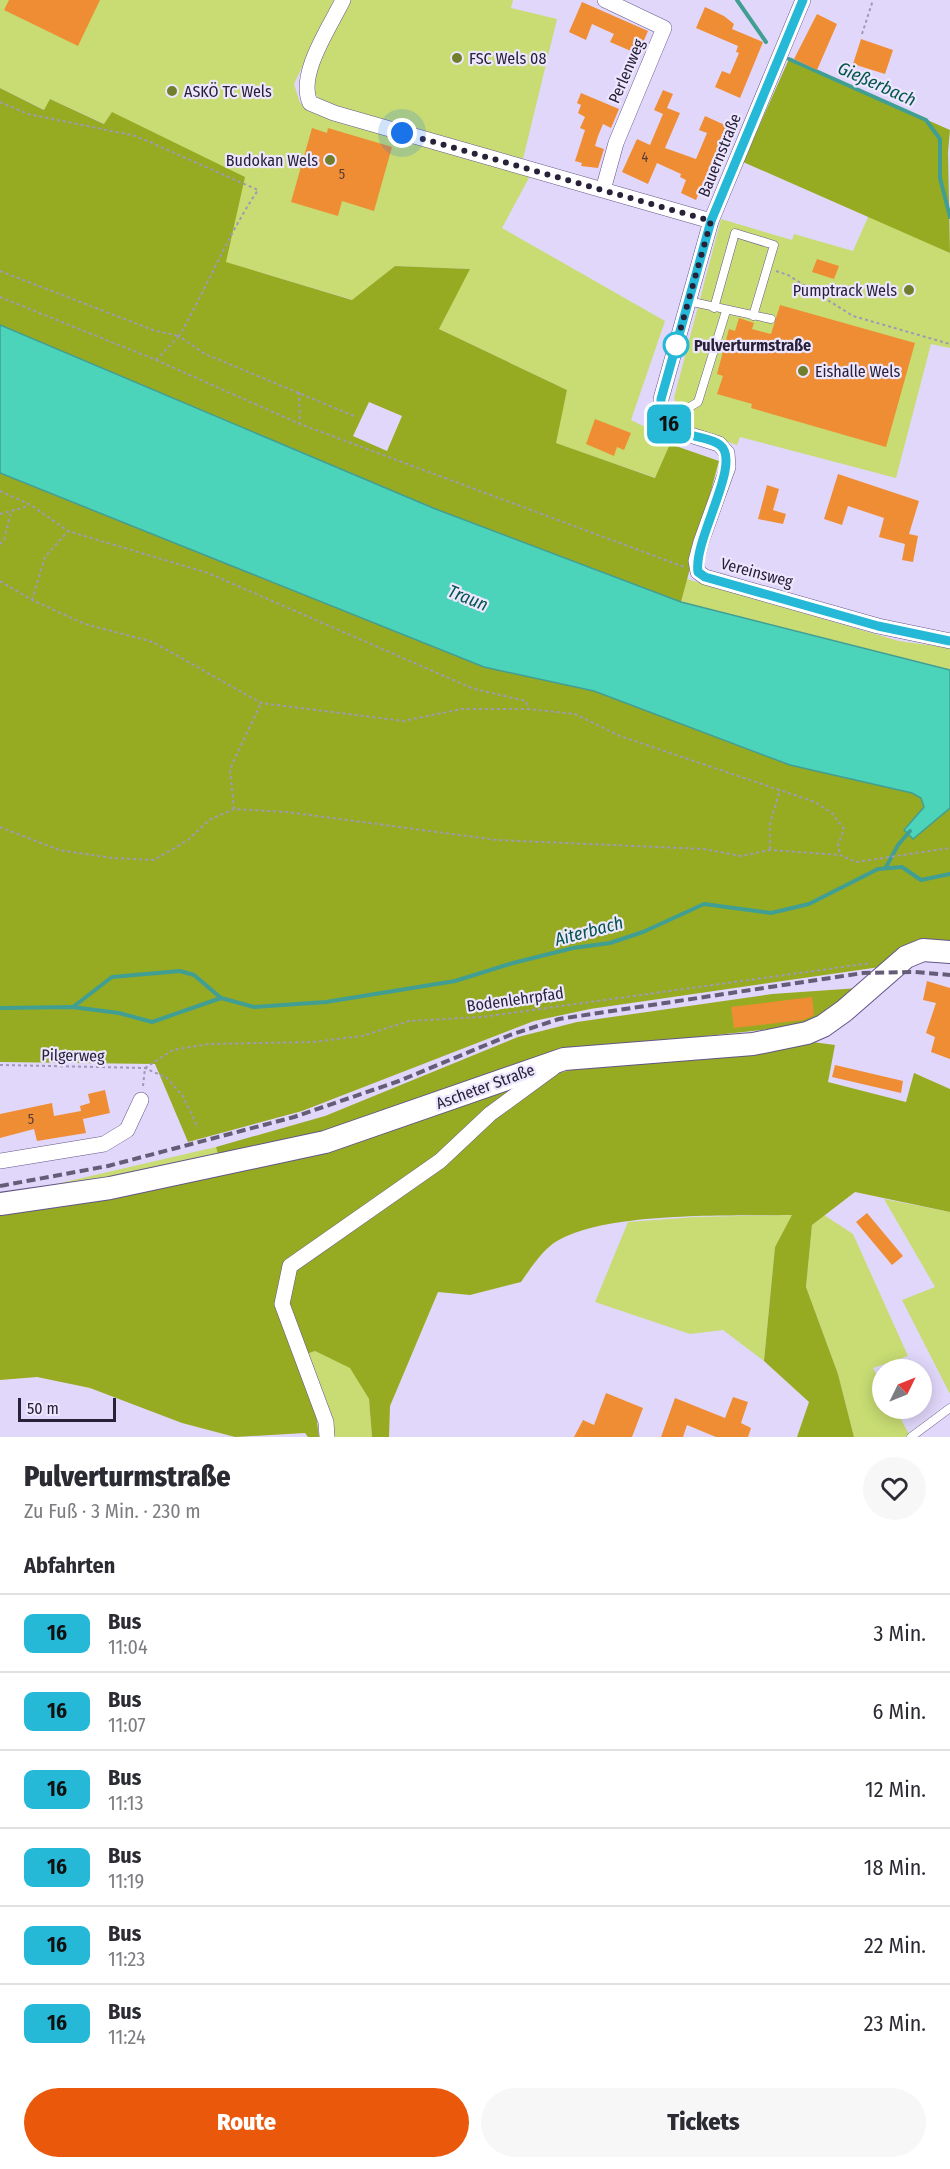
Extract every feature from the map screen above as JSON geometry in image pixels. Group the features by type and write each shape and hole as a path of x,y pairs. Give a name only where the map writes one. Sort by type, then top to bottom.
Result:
{"main road":[{"name":"Ascheter Straße","path":"0,1204 110,1188 325,1142 564,1059 753,1044 807,1033 823,1026 844,1011 906,957 923,950 950,952"}],"street":[{"path":"343,0 306,77 306,94 310,103 334,114 711,221"},
{"name":"Perlenweg","path":"603,190 616,142 664,28 605,0"},
{"name":"Bauernstraße","path":"665,422 661,410 661,399 711,221 803,0"},
{"name":"Vereinsweg","path":"665,422 684,433 719,444 727,453 728,467 700,542 696,561 698,572 705,577 878,626 950,641"},
{"path":"327,1437 326,1422 282,1304 290,1266 440,1161 490,1114 564,1059"},
{"path":"0,1161 104,1144 127,1130 141,1100"}],"lane":[{"path":"714,308 735,233 774,245 753,316"},
{"path":"688,301 771,319"},
{"path":"665,422 698,402 726,311"},
{"path":"911,1437 950,1408"}],"path":[{"path":"862,34 873,0"},
{"path":"0,102 28,114 136,136 258,190 237,220 207,288 179,336 156,360"},
{"path":"767,269 789,275 853,316 950,344"},
{"path":"0,271 153,330 179,336 205,354 354,416"},
{"path":"0,297 156,360 300,424 698,572"},
{"path":"299,392 300,424"},
{"path":"0,490 31,506 68,531 208,573 474,688 526,701 528,709"},
{"path":"0,514 31,506"},
{"path":"0,544 4,540 11,511"},
{"path":"32,600 45,557 68,531"},
{"path":"0,581 32,600 85,624 153,642 261,704 403,721 462,709 528,709 575,714 620,736 815,802 832,813 844,829 838,845 840,855"},
{"path":"234,809 230,769 261,704"},
{"path":"770,850 770,824 780,790"},
{"path":"0,827 58,850 112,858 154,861 188,840 209,820 234,809 287,812 497,840 704,849 741,856 770,850 840,855 856,862 950,848"},
{"name":"Bodenlehrpfad","path":"145,1068 173,1050 209,1044 322,1041 362,1036 409,1021 483,1017 876,960"},
{"name":"Pilgerweg","path":"0,1065 145,1068"},
{"path":"141,1100 145,1068 167,1078 183,1096 198,1128"}],"shaded area":[{"path":"0,0 334,0 294,84 300,103 410,141 530,176 502,228 665,321 631,420 669,439 670,444 656,478 555,443 567,390 439,329 469,269 395,266 353,300 225,262 112,112 105,124 50,99 45,110 0,88"},
{"name":"FSC Wels 08","path":"350,0 513,0 511,8 557,19 523,159 322,102 312,90 313,72"},
{"path":"789,59 950,130 948,152 950,253 743,162"},
{"path":"0,88 44,110 50,99 104,124 112,112 245,177 226,262 352,300 395,266 470,269 439,329 567,390 556,443 655,478 670,444 719,461 681,602 433,508 0,325","holes":["369,402 402,416 387,451 353,436"]},
{"name":"Eishalle Wels","path":"869,215 950,253 950,348 931,344 896,478 740,437 737,445 685,427 674,398 721,219 792,240 794,234 853,251"},
{"path":"0,473 484,667 594,691 790,765 912,793 921,798 924,808 904,829 913,839 950,808 950,942 929,940 912,944 880,967 590,1009 534,1021 302,1111 188,1142 155,1064 0,1062"},
{"path":"687,579 899,641 950,648 950,670 681,602"},
{"path":"859,988 806,1025 679,1039 343,1130 219,1158 216,1147 325,1116 518,1037 577,1022 772,994"},
{"path":"805,1041 835,1045 828,1082 906,1102 914,1073 950,1089 950,1212 855,1192 812,1225 806,1287 838,1374 854,1437 797,1437 809,1402 764,1361 775,1247 792,1215 671,1217 607,1224 579,1231 557,1241 542,1254 521,1282 470,1295 438,1292 390,1406 389,1437 372,1437 369,1399 350,1368 315,1351 298,1357 316,1414 319,1437 308,1437 305,1433 235,1437 182,1423 90,1388 37,1377 0,1380 0,1212 58,1205 597,1063"},
{"path":"216,1147 219,1158 88,1186 39,1188"},
{"path":"884,1199 950,1212 950,1394 902,1300 935,1287"},
{"path":"793,1215 775,1247 764,1361 723,1330 690,1334 595,1302 628,1222 695,1217"},
{"path":"824,1215 853,1234 908,1356 899,1359 872,1359 872,1419 901,1419 909,1434 905,1437 854,1437 838,1374 806,1287 812,1225"},
{"path":"315,1351 350,1367 369,1399 372,1437 329,1437 303,1355"}],"water":[{"name":"Traun","path":"0,325 433,508 681,602 950,670 950,808 913,839 904,830 924,807 921,798 912,793 790,765 594,691 484,667 0,473"}],"building":[{"path":"9,0 100,0 78,46 4,10"},
{"path":"582,2 648,31 638,54 610,42 614,34 592,24 586,40 569,32"},
{"path":"705,7 724,16 734,24 732,29 763,42 740,98 715,87 722,71 730,74 739,53 736,52 738,46 696,28"},
{"path":"817,14 837,24 817,70 794,59"},
{"path":"861,39 893,50 885,74 853,64"},
{"path":"663,90 673,94 667,108 680,113 665,148 696,159 707,133 699,130 705,116 727,126 696,200 681,193 686,180 680,177 681,174 657,163 648,184 622,172 637,139 650,145 663,114 654,110"},
{"path":"581,93 619,109 611,128 603,124 598,136 595,146 604,149 598,168 581,166 582,163 575,161 585,130 580,128 585,117 578,113 581,105 577,103"},
{"path":"312,128 327,133 328,128 392,147 374,211 342,201 338,216 291,202"},
{"path":"817,259 839,266 834,279 812,272"},
{"name":"Eishalle Wels","path":"780,305 915,343 886,447 751,408 752,404 717,394 723,376 717,374 729,329 735,331 739,318 754,323 752,329 771,334"},
{"path":"595,419 631,433 624,450 617,447 614,456 586,444"},
{"path":"838,474 919,501 909,534 918,536 913,562 902,560 905,544 879,537 884,518 848,506 842,525 824,519"},
{"path":"767,485 779,489 773,510 786,514 783,524 758,519"},
{"path":"927,981 950,988 950,1059 931,1052 935,1037 926,1033 936,1003 923,1000"},
{"path":"812,997 814,1015 804,1020 734,1028 731,1007"},
{"path":"835,1065 903,1081 901,1093 832,1077"},
{"path":"105,1090 110,1113 83,1119 82,1115 86,1133 37,1141 34,1129 0,1138 0,1114 52,1103 54,1116 81,1111 80,1106 90,1103 88,1094"},
{"path":"867,1213 903,1256 892,1265 856,1222"},
{"path":"606,1393 643,1408 632,1437 574,1437 583,1420 594,1425"},
{"path":"733,1397 748,1402 741,1423 751,1428 748,1437 716,1437 687,1425 683,1437 661,1437 675,1398 725,1418"}],"waterway":[{"path":"737,0 766,42"},
{"name":"Gießerbach","path":"789,59 926,120 940,139 940,178 950,217"},
{"path":"886,867 898,845 910,831"},
{"name":"Aiterbach","path":"0,1008 72,1007 119,1013 152,1022 221,998 254,1007 326,1002 455,981 573,948 610,943 643,932 704,904 771,913 809,904 878,869 902,867 921,880 950,874"},
{"name":"Aiterbach","path":"73,1007 112,977 180,971 194,975 221,998"}],"railway":[{"path":"0,1186 108,1166 294,1117 399,1081 510,1035 559,1019 863,973 915,972 950,975"}],"bus line":[{"name":"16","path":"803,0 711,221 661,399 661,410 665,422 684,433 719,444 727,453 728,467 700,542 696,561 698,572 705,577 878,626 950,641"}],"place":[{"name":"FSC Wels 08","path":"457,58"},
{"name":"ASKÖ TC Wels","path":"172,91"},
{"name":"Budokan Wels","path":"330,160"},
{"name":"Pumptrack Wels","path":"909,290"},
{"name":"Pulverturmstraße","path":"676,345"},
{"name":"Eishalle Wels","path":"803,371"}],"route":[{"path":"402,133 711,221 676,345"}]}
